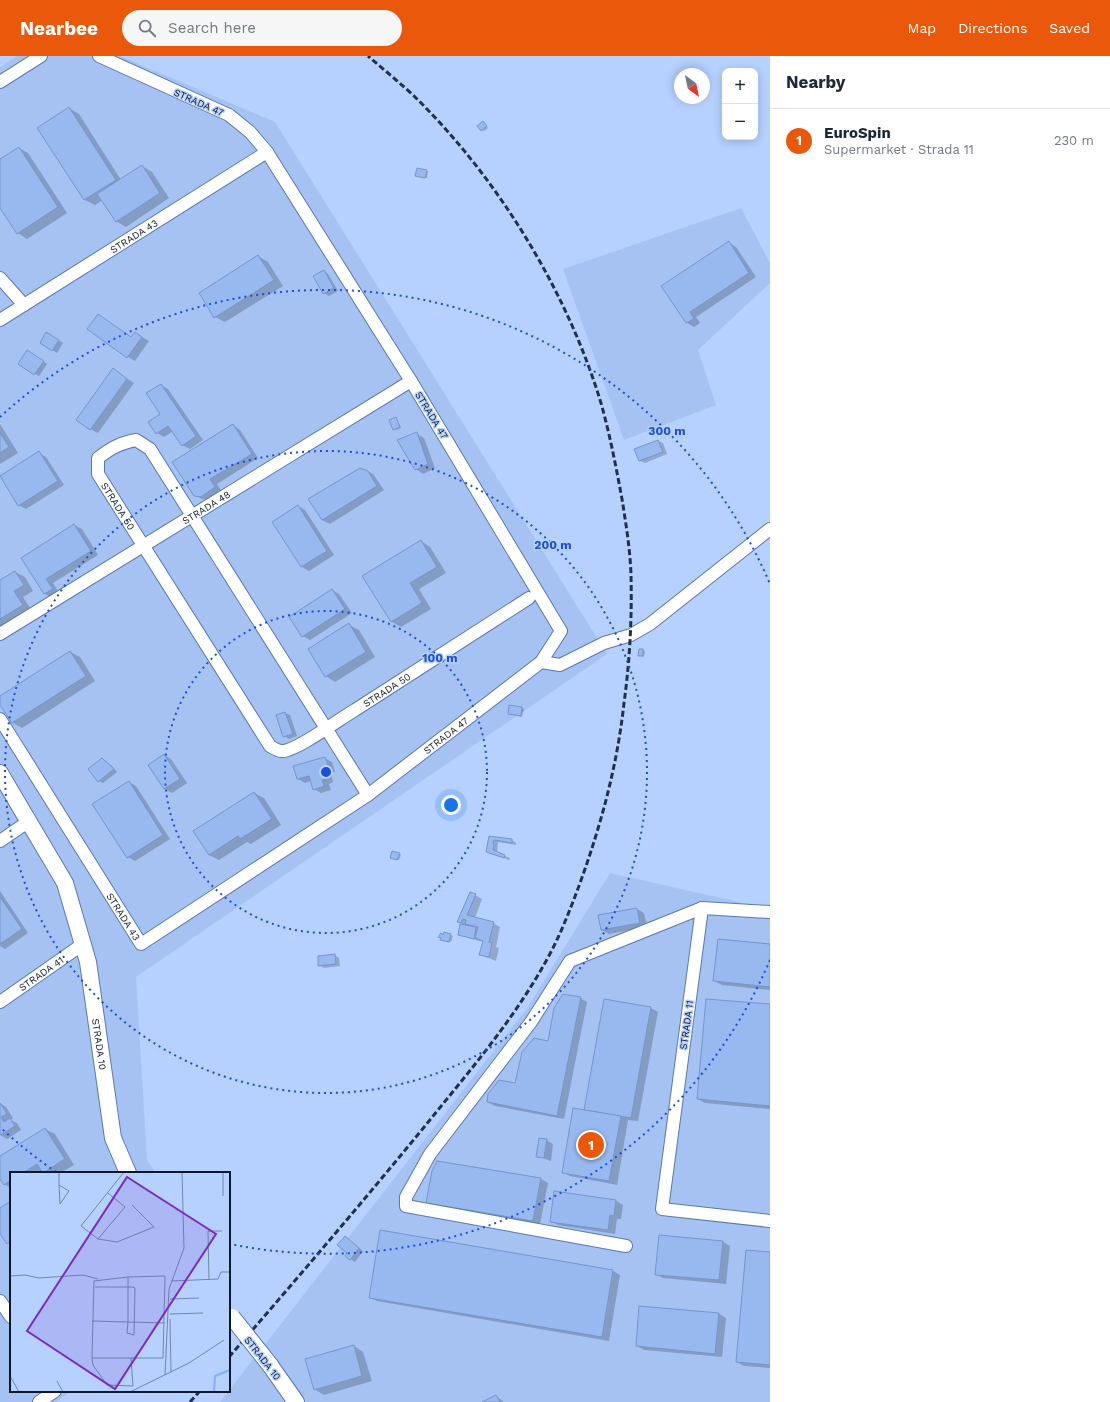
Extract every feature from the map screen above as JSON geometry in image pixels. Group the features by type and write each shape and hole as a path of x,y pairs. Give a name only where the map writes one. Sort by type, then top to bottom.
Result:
{"street":[{"path":"0,82 41,56"},
{"name":"STRADA 47","path":"99,56 229,115 250,132 267,152 412,381 561,631 541,662 368,795"},
{"name":"STRADA 43","path":"0,320 267,152"},
{"path":"0,278 24,306"},
{"name":"STRADA 48","path":"0,634 412,381"},
{"name":"STRADA 50","path":"368,795 326,728 192,516 150,449 136,440 122,443 111,448 98,458 98,474 142,546 270,746 281,751 292,749 326,728 529,598"},
{"path":"541,662 560,664 604,644 623,638 650,624 770,529"},
{"name":"STRADA 43","path":"0,719 141,944 368,795"},
{"name":"STRADA 10","path":"0,773 65,883 89,970 113,1138 128,1172"},
{"name":"STRADA 10","path":"0,792 74,914"},
{"path":"0,841 22,826"},
{"path":"626,1246 406,1206 406,1197 430,1154 531,1022 570,961 702,908 770,912"},
{"name":"STRADA 11","path":"702,908 662,1209 770,1221"},
{"name":"STRADA 41","path":"0,1002 83,944"},
{"path":"0,1301 10,1316"},
{"name":"STRADA 10","path":"230,1316 270,1366 296,1402"},
{"path":"38,1402 53,1392"}],"shaded area":[{"path":"17,56 120,56 275,122 607,654 136,977 147,1160 155,1172 10,1172 10,1392 70,1392 56,1402 0,1402 0,67"},
{"path":"741,208 770,263 770,283 698,350 716,405 624,440 563,269"},
{"path":"610,873 770,909 770,1402 220,1402 228,1392 230,1392 230,1389 528,1007"}],"building":[{"path":"69,107 116,180 84,200 37,128"},
{"path":"483,121 487,126 481,131 477,126"},
{"path":"19,147 58,207 17,234 0,208 0,159"},
{"path":"142,165 160,193 116,222 97,194"},
{"path":"417,168 427,170 425,178 415,176"},
{"path":"729,241 749,273 690,312 694,319 686,323 661,286"},
{"path":"258,255 274,280 214,318 199,293"},
{"path":"324,270 334,288 323,294 313,276"},
{"path":"98,314 131,337 135,332 142,337 127,358 87,329"},
{"path":"46,332 59,340 52,351 40,343"},
{"path":"27,350 44,361 34,375 18,364"},
{"path":"113,368 127,379 90,430 76,420"},
{"path":"161,384 196,436 182,446 168,426 156,434 148,422 160,414 146,393"},
{"path":"396,417 400,427 393,430 389,420"},
{"path":"233,424 252,454 210,479 215,487 201,497 194,496 172,462"},
{"path":"417,432 428,464 415,470 397,440"},
{"path":"0,433 9,447 0,453"},
{"path":"658,440 663,452 639,461 634,449"},
{"path":"39,451 58,481 18,506 0,476"},
{"path":"360,468 368,471 377,486 322,520 308,499"},
{"path":"298,505 327,551 301,567 272,522"},
{"path":"74,524 91,551 46,579 53,589 44,594 21,558"},
{"path":"421,540 437,567 410,583 422,603 391,622 362,576"},
{"path":"15,571 24,585 14,591 23,605 0,619 0,580"},
{"path":"332,589 345,609 302,637 289,617"},
{"path":"349,623 366,652 325,677 308,649"},
{"path":"639,649 643,649 643,656 638,656"},
{"path":"70,651 86,676 12,723 0,705 0,696"},
{"path":"509,705 522,707 521,716 508,714"},
{"path":"285,712 293,734 283,737 276,715"},
{"path":"164,754 180,779 164,789 148,765"},
{"path":"325,757 329,768 324,769 327,778 322,780 324,786 313,790 309,776 297,779 293,766"},
{"path":"102,758 114,769 98,782 88,769"},
{"path":"129,781 163,835 127,858 92,804"},
{"path":"254,792 272,819 240,839 238,836 209,855 193,831"},
{"path":"489,836 512,839 512,843 494,840 493,850 505,855 504,858 486,852"},
{"path":"392,851 400,853 397,860 390,858"},
{"path":"470,892 476,894 467,915 494,922 489,942 492,943 489,957 479,955 483,941 475,938 478,927 465,924 466,920 463,919 461,923 457,922"},
{"path":"0,897 22,929 0,944"},
{"path":"637,908 640,923 601,930 598,915"},
{"path":"460,924 476,927 474,939 458,935"},
{"path":"444,932 451,934 449,942 440,940 441,938 438,937 441,933 443,935"},
{"path":"718,939 770,944 770,987 713,981"},
{"path":"335,954 336,964 318,966 318,956"},
{"path":"563,994 581,997 557,1116 487,1102 488,1094 499,1080 515,1083 522,1052 534,1038 548,1041 554,1008"},
{"path":"604,999 651,1007 631,1118 584,1110"},
{"path":"706,999 770,1004 770,1106 697,1099"},
{"path":"0,1103 7,1114 1,1117 4,1122 10,1118 15,1126 0,1135"},
{"path":"573,1108 621,1116 609,1181 562,1173"},
{"path":"45,1128 65,1159 45,1172 42,1172 37,1164 25,1172 10,1172 10,1181 4,1185 0,1179 0,1156"},
{"path":"539,1138 547,1139 544,1158 536,1157"},
{"path":"437,1161 541,1178 533,1221 426,1203 432,1171"},
{"path":"554,1191 616,1200 614,1216 610,1215 608,1230 550,1222"},
{"path":"10,1202 10,1242 7,1244 0,1234 0,1208"},
{"path":"380,1230 613,1270 602,1337 369,1298"},
{"path":"659,1235 723,1241 719,1280 655,1275"},
{"path":"345,1236 359,1248 350,1260 345,1256 347,1253 337,1245"},
{"path":"746,1250 770,1252 770,1365 736,1362"},
{"path":"639,1306 719,1313 715,1354 636,1346"},
{"path":"354,1345 362,1376 314,1390 305,1359"},
{"path":"496,1395 500,1402 482,1402"}],"railway":[{"path":"230,1356 401,1155 460,1083 510,1018 540,972 567,917 579,886 601,818 617,750 626,687 631,606 629,546 622,499 610,439 601,403 587,361 549,278 526,238 501,200 474,163 445,128 414,96 368,56"},
{"path":"190,1402 199,1392"}],"place":[{"name":"EuroSpin","path":"591,1145"}]}
